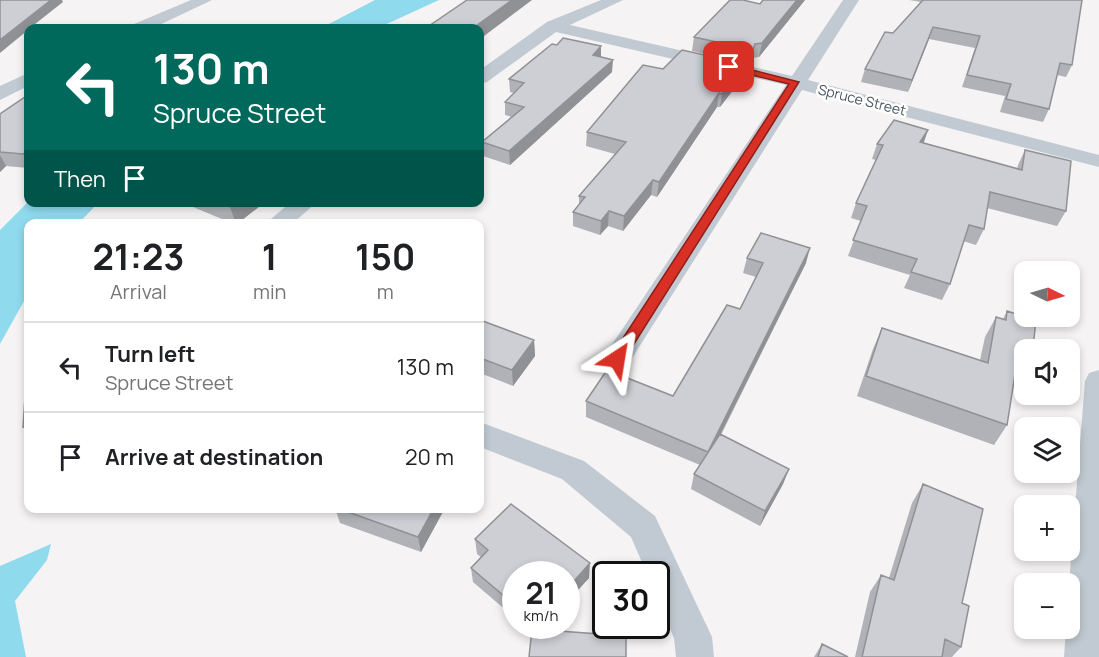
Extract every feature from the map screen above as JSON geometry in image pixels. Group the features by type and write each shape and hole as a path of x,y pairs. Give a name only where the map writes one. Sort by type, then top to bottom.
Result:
{"street":[{"path":"149,24 204,0"},
{"path":"484,75 554,26 615,0"},
{"path":"617,359 795,82 851,0"},
{"name":"Spruce Street","path":"554,26 795,82 1099,160"},
{"path":"0,94 24,81"},
{"path":"283,219 299,207"},
{"path":"1083,657 1099,381"},
{"path":"484,436 573,470 643,527 693,637 695,657"}],"water":[{"path":"375,0 439,0 387,24 329,24"},
{"path":"24,206 94,207 83,219 24,219 24,301 0,344 0,230"},
{"path":"51,544 47,560 15,601 26,657 0,657 0,566"}],"building":[{"path":"0,0 51,0 0,40"},
{"path":"467,0 512,0 479,24 432,24"},
{"path":"730,0 760,4 763,0 797,0 762,43 755,44 753,50 694,37"},
{"path":"923,0 1082,0 1072,65 1060,63 1049,109 1006,99 1011,84 967,75 980,36 933,27 912,80 865,69 885,32 893,33"},
{"path":"563,38 601,46 593,55 613,60 509,151 484,143 524,107 505,102 524,83 509,79 552,44 557,45"},
{"path":"682,50 745,64 722,94 719,93 659,182 653,180 624,216 609,211 601,221 573,212 585,197 579,196 626,142 587,132 643,65 663,69"},
{"path":"24,98 23,154 0,152 0,114"},
{"path":"894,120 928,130 920,142 1022,170 1025,150 1071,161 1066,211 990,192 984,229 969,225 950,284 911,272 917,259 853,240 867,206 856,203 883,145 877,144"},
{"path":"761,233 810,248 708,452 586,401 607,370 673,396 727,305 740,309 763,263 747,258"},
{"path":"1007,311 1014,313 1014,327 1035,327 1034,339 1014,339 1014,381 1007,425 866,376 882,328 988,363 996,317 1006,320"},
{"path":"484,321 534,340 512,370 484,360"},
{"path":"720,434 789,469 765,511 694,474"},
{"path":"923,484 983,509 962,603 969,606 961,647 945,639 942,657 862,657 881,575 894,580"},
{"path":"511,504 590,563 580,574 580,561 502,561 502,594 471,568 488,550 475,539"},
{"path":"351,513 431,513 418,537"},
{"path":"580,633 592,633 592,639 626,639 626,657 529,657 531,639 580,639"},
{"path":"822,644 848,657 818,657"}],"route":[{"path":"617,359 795,82 729,67"}]}
